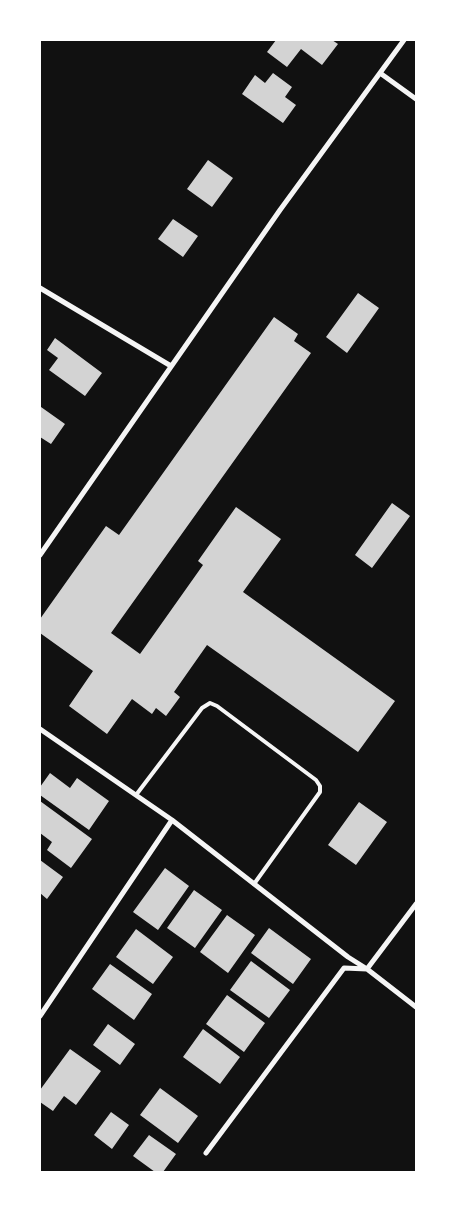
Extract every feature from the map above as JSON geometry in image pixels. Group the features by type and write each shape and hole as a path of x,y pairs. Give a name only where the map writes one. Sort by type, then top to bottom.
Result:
{"street":[{"path":"40,555 280,210 404,40"},
{"path":"380,73 416,99"},
{"path":"40,288 171,366"},
{"path":"40,729 172,820 348,957 416,1007"},
{"path":"40,1016 172,820"},
{"path":"366,970 416,904"},
{"path":"206,1153 344,968 366,970"}],"lane":[{"path":"136,795 202,708 210,703 217,706 316,780 320,786 320,792 254,884"}],"building":[{"path":"276,40 332,40 338,44 322,65 301,49 287,67 267,52"},
{"path":"273,73 292,87 285,97 296,105 283,123 242,94 255,75 265,83"},
{"path":"208,160 233,178 212,207 187,189"},
{"path":"173,219 198,236 183,257 158,239"},
{"path":"358,293 379,308 347,353 326,337"},
{"path":"274,317 298,334 294,341 311,353 111,633 140,654 203,565 198,561 236,507 281,539 243,592 395,701 358,752 207,645 174,692 180,697 166,716 156,708 152,714 132,699 107,734 69,706 93,671 40,633 40,619 106,526 119,535"},
{"path":"55,338 102,373 85,396 49,370 58,358 47,350"},
{"path":"41,407 65,424 51,444 40,437"},
{"path":"392,503 410,516 372,568 355,555"},
{"path":"50,773 70,788 77,778 109,801 89,830 40,795 40,787"},
{"path":"40,801 92,839 71,868 47,850 52,842 40,833"},
{"path":"359,802 387,822 356,865 328,845"},
{"path":"40,860 63,877 47,899 40,893"},
{"path":"165,868 189,886 158,930 133,912"},
{"path":"194,890 222,910 195,948 167,928"},
{"path":"227,915 255,935 228,973 200,952"},
{"path":"269,928 311,959 293,984 251,953"},
{"path":"136,929 173,957 153,984 116,957"},
{"path":"251,961 290,990 269,1018 230,990"},
{"path":"110,964 152,994 134,1020 92,989"},
{"path":"227,995 265,1023 244,1052 206,1024"},
{"path":"108,1024 135,1044 120,1065 93,1045"},
{"path":"203,1029 240,1057 220,1084 183,1057"},
{"path":"70,1049 101,1071 76,1105 64,1096 53,1111 40,1102 40,1090"},
{"path":"160,1088 198,1116 178,1143 140,1115"},
{"path":"111,1112 129,1125 112,1149 94,1135"},
{"path":"149,1135 176,1154 163,1172 155,1172 133,1156"}]}
